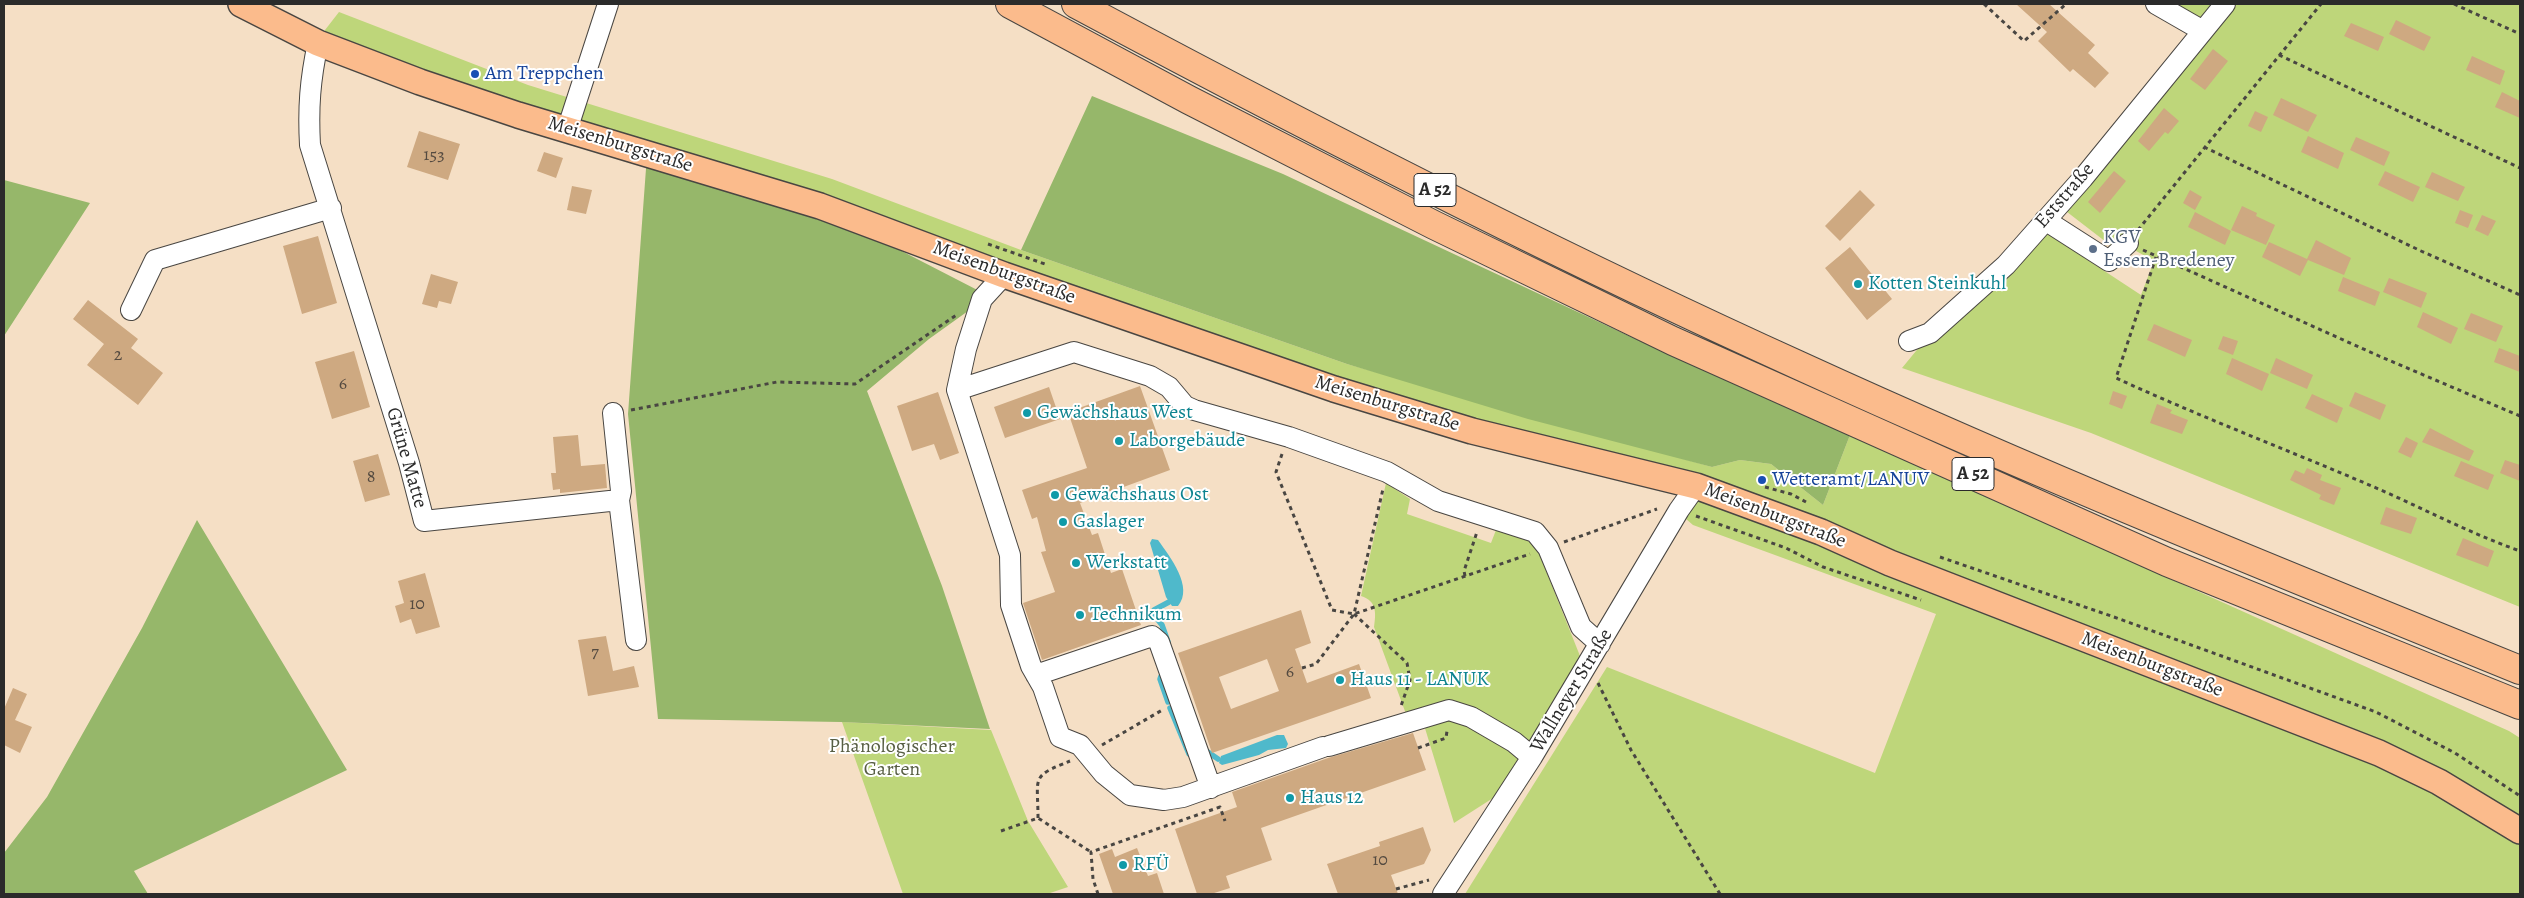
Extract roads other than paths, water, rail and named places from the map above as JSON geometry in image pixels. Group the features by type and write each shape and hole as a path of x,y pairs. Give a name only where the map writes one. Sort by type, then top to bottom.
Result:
{"highway":[{"name":"A 52","path":"1010,4 1189,100 1434,225 1674,341 2168,562 2520,705"},
{"name":"A 52","path":"1076,4 1204,73 1447,196 1798,365 2179,532 2520,670"}],"main road":[{"name":"Meisenburgstraße","path":"241,4 318,43 420,82 567,130 820,206 1004,274 1334,389 1472,431 1696,486 1821,532 1890,563 2129,657 2379,752 2439,782 2520,831"}],"street":[{"path":"567,130 608,4"},
{"path":"2156,4 2203,31"},
{"name":"Eststraße","path":"1909,341 1930,333 2006,265 2225,4"},
{"name":"Grüne Matte","path":"318,43 309,88 310,145 409,463 424,520 619,500"},
{"path":"131,310 154,260 330,208"},
{"path":"2045,220 2109,261 2128,243"},
{"path":"1004,274 982,299 966,349 957,390 1010,555 1011,605 1031,666 1042,687 1060,737 1080,745 1117,786 1130,795 1164,800 1184,797 1326,746 1449,710 1471,716 1514,742 1532,757"},
{"path":"957,390 1074,352 1150,376 1169,387 1185,406 1194,410 1288,437 1387,472 1438,501 1528,528 1542,538 1580,627 1600,644"},
{"path":"613,414 621,491 619,500 636,640"},
{"name":"Wallneyer Straße","path":"1443,894 1532,757 1679,510 1696,486"},
{"path":"1036,675 1152,636 1159,642 1211,788"}],"water":[{"path":"1152,539 1158,540 1174,563 1182,581 1182,598 1178,606 1172,606 1166,597 1150,543"},
{"path":"1277,735 1284,735 1288,744 1286,748 1268,750 1259,755 1222,765 1219,763 1221,756"}],"waterway":[{"path":"1168,642 1162,625 1154,615 1154,610 1169,602"},
{"path":"1164,675 1160,679 1168,702"},
{"path":"1170,708 1189,754"},
{"path":"1205,750 1218,759"}],"place":[{"name":"Am Treppchen","path":"475,74"},
{"name":"KGV Essen-Bredeney","path":"2093,249"},
{"name":"Kotten Steinkuhl","path":"1858,284"},
{"name":"Gewächshaus West","path":"1027,413"},
{"name":"Laborgebäude","path":"1119,441"},
{"name":"Wetteramt/LANUV","path":"1762,480"},
{"name":"Gewächshaus Ost","path":"1055,495"},
{"name":"Gaslager","path":"1063,522"},
{"name":"Werkstatt","path":"1076,563"},
{"name":"Technikum","path":"1080,615"},
{"name":"Haus 11 - LANUK","path":"1340,680"},
{"name":"Haus 12","path":"1290,798"},
{"name":"RFÜ","path":"1123,865"}],"park label":[{"name":"Phänologischer Garten","path":"892,758"}]}
